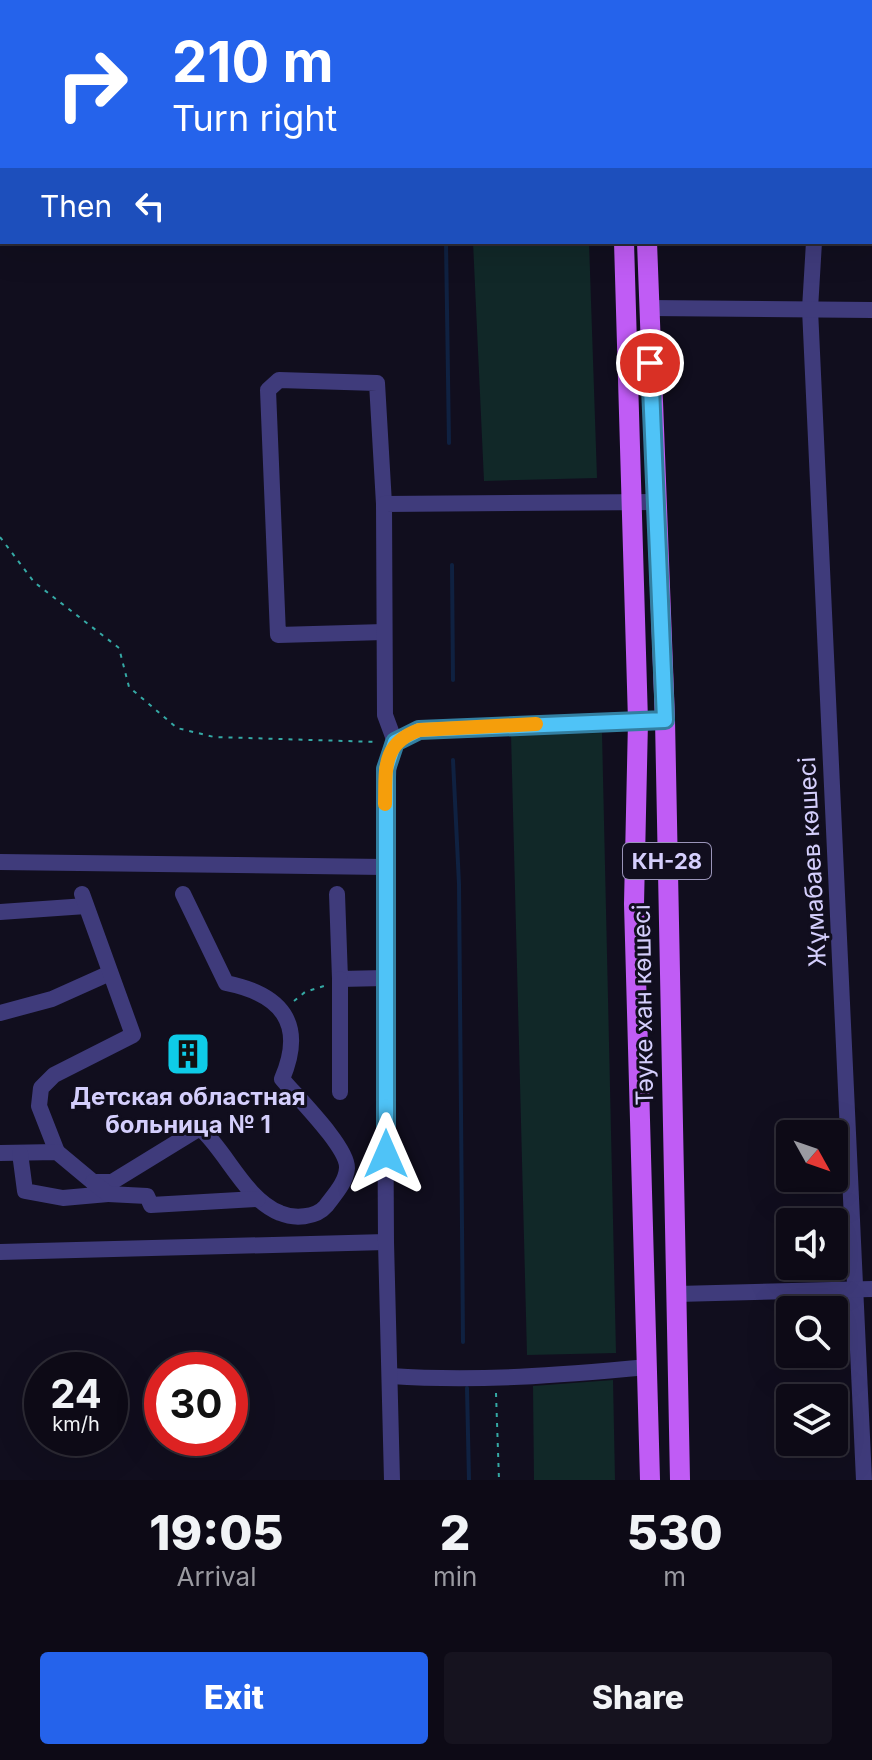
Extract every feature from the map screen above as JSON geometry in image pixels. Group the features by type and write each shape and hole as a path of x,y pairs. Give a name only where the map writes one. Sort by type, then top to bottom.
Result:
{"main road":[{"name":"Тәуке хан көшесі","path":"624,244 638,721 634,904 650,1480"},
{"name":"Тәуке хан көшесі","path":"647,244 665,720 670,1098 680,1480"}],"street":[{"name":"Жұмабаев көшесі","path":"814,244 810,309 864,1480"},
{"path":"648,308 872,310"},
{"path":"384,632 278,635 268,390 273,384 294,380 377,383 384,504 385,715 395,742 386,769 384,867 386,1242 392,1480"},
{"path":"384,504 656,502"},
{"path":"395,742 419,730 665,720"},
{"path":"0,862 384,867"},
{"path":"93,1182 112,1182 200,1128 217,1144 258,1199 279,1213 299,1217 322,1211 340,1188 347,1168 342,1151 282,1079 290,1060 291,1033 282,1010 271,999 246,987 226,983 183,894"},
{"path":"337,894 340,1092"},
{"path":"0,912 84,900 133,1035 54,1075 41,1088 39,1106 57,1152 108,1194"},
{"path":"0,1013 52,999 110,973"},
{"path":"340,981 385,978"},
{"path":"0,1153 57,1152"},
{"path":"20,1153 25,1191 63,1198 108,1194 147,1196 151,1205 258,1199"},
{"path":"0,1252 386,1242"},
{"path":"677,1294 872,1289"},
{"path":"391,1376 496,1378 648,1367"}],"path":[{"path":"0,537 34,582 119,648 129,687 177,728 214,737 317,743 395,742"},
{"path":"282,1010 305,992 340,981"},
{"path":"496,1378 499,1480"}],"green space":[{"path":"473,244 589,244 597,478 484,481"},
{"path":"602,733 616,1353 527,1355 511,734"},
{"path":"613,1380 615,1480 534,1480 533,1386"}],"waterway":[{"path":"446,244 449,443"},
{"path":"452,565 453,680"},
{"path":"453,760 459,884 463,1342"},
{"path":"467,1388 469,1480"}],"slow traffic":[{"path":"385,804 389,755 395,742 404,735 419,730 536,724"}],"place":[{"name":"Детская областная больница № 1","path":"188,1054"}],"route":[{"path":"386,1154 386,769 395,742 419,730 665,720 650,363"}]}
